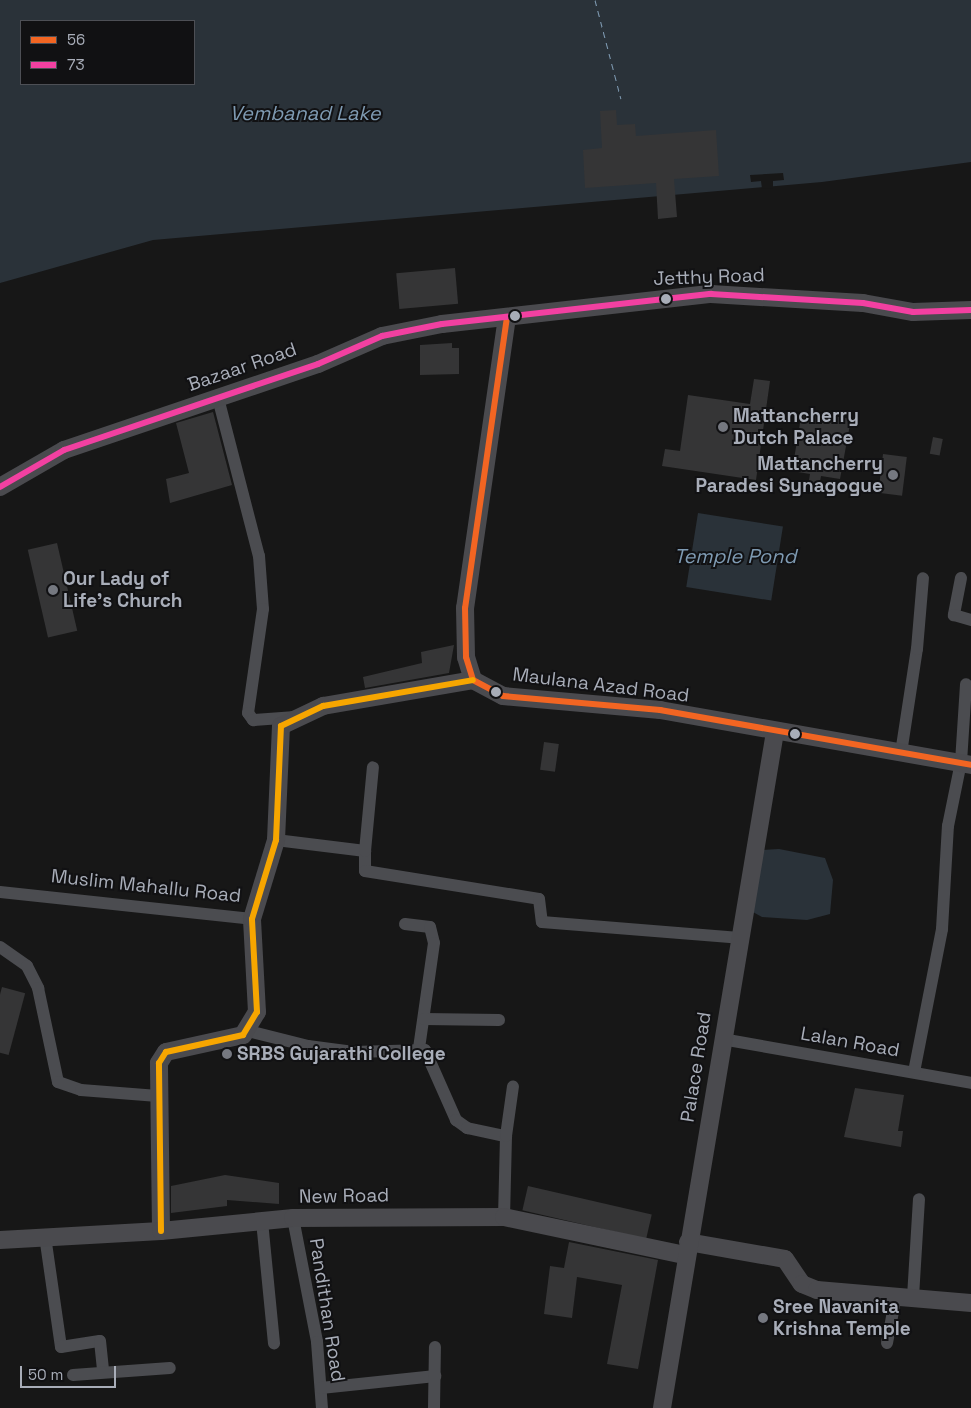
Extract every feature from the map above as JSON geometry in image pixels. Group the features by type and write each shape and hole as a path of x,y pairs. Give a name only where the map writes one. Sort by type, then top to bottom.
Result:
{"street":[{"name":"Jetthy Road","path":"507,317 711,294 853,302 912,312 971,310"},
{"name":"Bazaar Road","path":"0,487 64,450 318,364 382,336 442,324 507,317"},
{"path":"473,680 466,657 464,608 507,317"},
{"path":"218,398 259,556 263,609 248,713 253,720 295,716"},
{"path":"901,752 917,649 923,578"},
{"path":"961,578 954,615 971,620"},
{"name":"Muslim Mahallu Road","path":"0,892 252,919 276,840 278,740 281,726 295,716 323,706 473,680"},
{"name":"Maulana Azad Road","path":"473,680 503,696 660,710 775,732 966,763"},
{"path":"914,1072 942,929 948,826 966,763 966,684"},
{"name":"Palace Road","path":"662,1408 687,1248 775,732"},
{"path":"372,767 365,871 539,899 542,922 739,938"},
{"path":"276,840 365,851"},
{"path":"248,1031 257,1012 252,919"},
{"path":"405,924 430,927 434,943 419,1048"},
{"path":"0,947 27,966 38,988 58,1082 81,1090 158,1096"},
{"path":"424,1019 498,1020"},
{"path":"161,1231 158,1096 159,1064 166,1052 248,1031 308,1046 354,1052 419,1048 430,1056 456,1120 467,1128 506,1136"},
{"name":"Lalan Road","path":"722,1039 971,1083"},
{"path":"504,1216 506,1136 513,1086"},
{"path":"887,1343 904,1297 919,1199"},
{"name":"New Road","path":"0,1240 161,1231 293,1218 504,1216 687,1248 785,1259 802,1284 817,1290 971,1303"},
{"name":"Pandithan Road","path":"293,1218 317,1342 322,1408"},
{"path":"262,1221 274,1343"},
{"path":"45,1236 61,1347 100,1341 103,1372"},
{"path":"434,1408 436,1347"},
{"path":"73,1375 170,1368"},
{"path":"321,1388 435,1376"}],"water":[{"name":"Vembanad Lake","path":"0,0 971,0 971,162 822,182 153,240 0,283"},
{"name":"Temple Pond","path":"698,513 783,526 771,601 686,587"},
{"path":"779,849 825,858 833,880 830,914 807,920 762,917 751,911 762,850"}],"pier":[{"path":"783,173 784,180 773,181 773,188 762,189 761,181 751,182 750,175"}],"building":[{"path":"616,110 617,125 635,124 636,136 716,130 719,176 674,179 677,217 658,219 656,183 585,188 583,150 602,148 600,111"},
{"path":"455,268 458,304 399,309 396,273"},
{"path":"452,343 452,348 459,348 459,374 420,375 420,345"},
{"name":"Mattancherry Dutch Palace","path":"754,379 770,381 756,480 662,466 665,449 680,451 688,395 750,404"},
{"path":"802,411 851,419 840,479 821,476 819,488 808,486 810,474 792,471"},
{"path":"213,412 232,485 170,503 166,479 189,473 176,423"},
{"path":"933,437 943,439 940,456 930,454"},
{"name":"Mattancherry Paradesi Synagogue","path":"883,454 907,457 902,496 878,493"},
{"name":"Our Lady of Life's Church","path":"57,543 77,631 48,637 28,550"},
{"path":"454,645 449,673 365,688 363,677 422,663 421,652"},
{"path":"544,742 559,744 555,772 540,770"},
{"path":"2,987 25,993 9,1055 0,1053 0,994"},
{"path":"855,1088 904,1095 898,1131 903,1131 901,1147 844,1137"},
{"path":"225,1175 279,1183 279,1204 227,1200 227,1206 171,1213 171,1186"},
{"path":"528,1186 652,1215 646,1239 522,1210"},
{"path":"569,1242 658,1260 638,1369 607,1364 622,1285 577,1277 572,1318 544,1314 550,1266 564,1268"}],"ferry route":[{"path":"595,0 621,99"}],"transit line":[{"name":"73","path":"0,487 64,450 318,364 382,336 442,324 711,294 863,303 913,312 971,310"},
{"name":"56","path":"507,317 465,608 466,657 473,680 503,696 660,710 971,765"},
{"path":"161,1231 159,1063 166,1052 243,1035 257,1012 252,919 276,840 281,726 323,706 473,680"}],"place":[{"name":"Mattancherry Dutch Palace","path":"723,427"},
{"name":"Mattancherry Paradesi Synagogue","path":"893,475"},
{"name":"Our Lady of Life's Church","path":"53,590"},
{"name":"SRBS Gujarathi College","path":"227,1054"},
{"name":"Sree Navanita Krishna Temple","path":"763,1318"}]}
